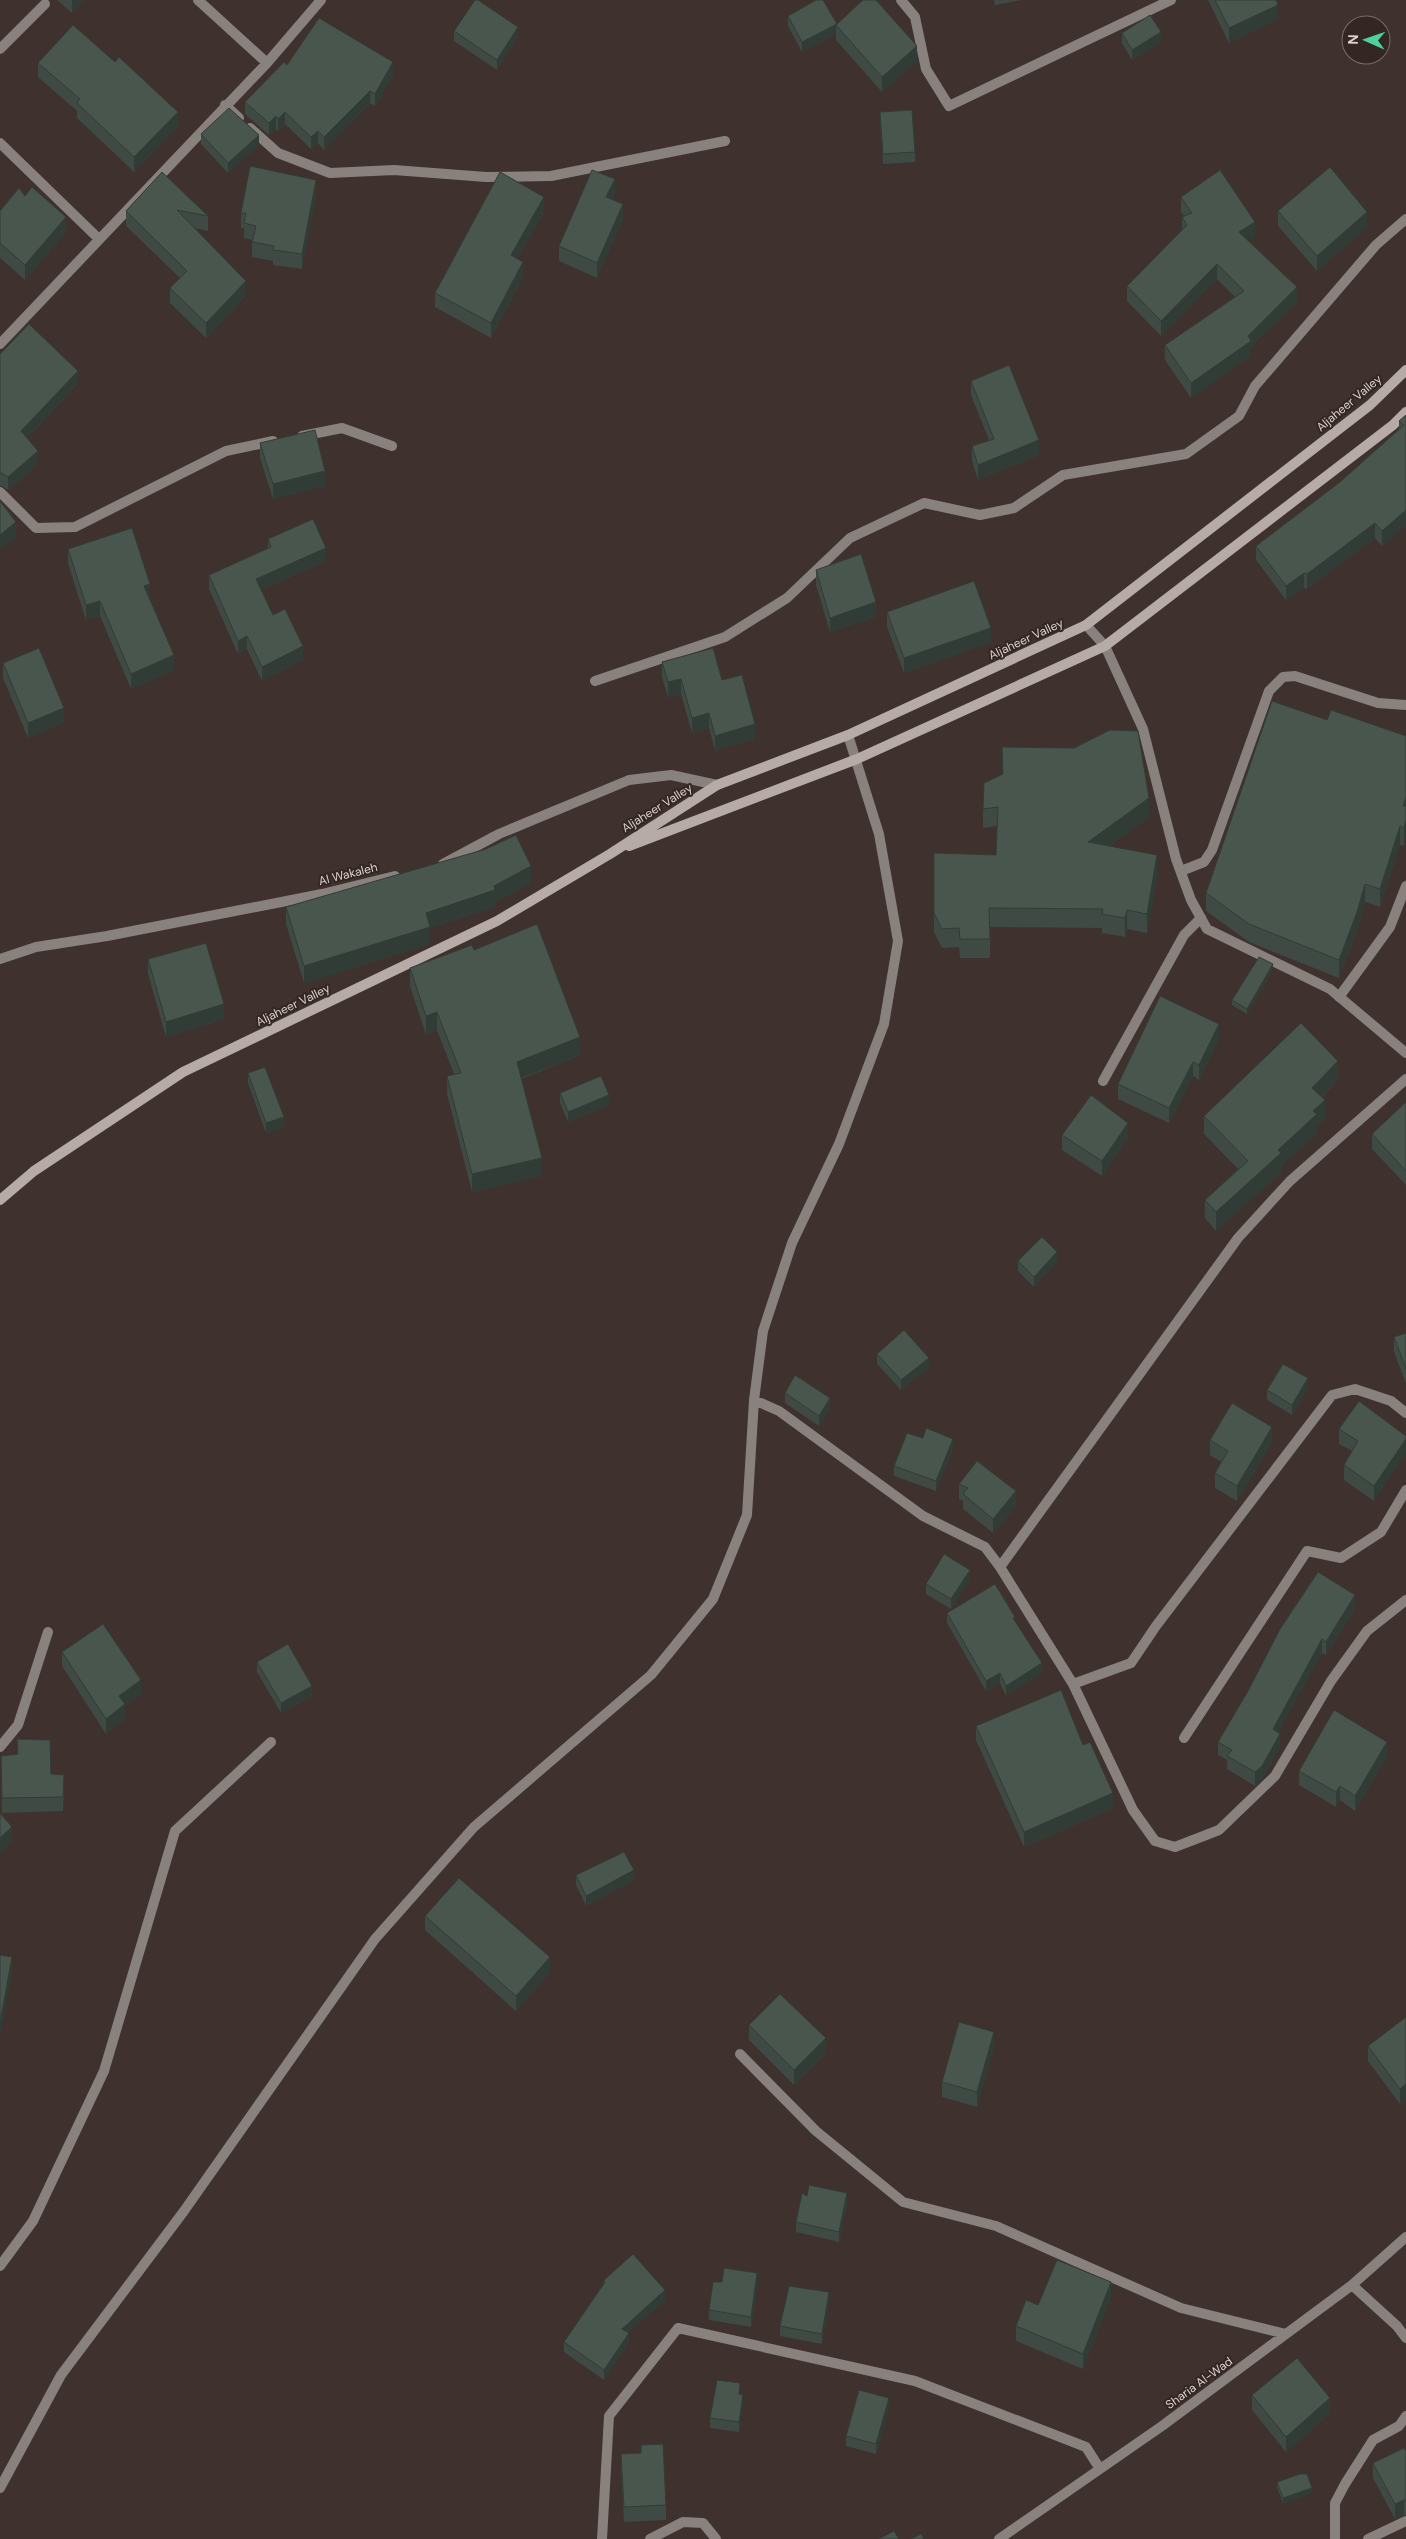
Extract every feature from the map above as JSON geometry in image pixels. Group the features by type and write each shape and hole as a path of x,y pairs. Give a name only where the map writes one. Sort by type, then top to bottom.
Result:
{"street":[{"path":"198,0 267,62"},
{"path":"0,344 267,62 321,0"},
{"path":"901,0 914,16 926,70 949,106 1171,0"},
{"path":"0,50 45,4"},
{"path":"225,105 278,153 330,173 394,170 486,177 551,176 725,141"},
{"path":"0,143 99,239"},
{"path":"595,681 725,637 787,598 850,538 924,503 980,515 1014,508 1064,475 1186,454 1239,416 1262,378 1376,245 1406,219"},
{"name":"Aljaheer Valley","path":"0,1200 34,1171 183,1072 497,920 610,854 717,785 848,735 1086,625 1370,405 1406,370"},
{"name":"Aljaheer Valley","path":"610,854 857,760 1105,646 1393,425 1406,412"},
{"path":"0,492 36,528 75,527 226,450 342,428 392,446"},
{"path":"1086,625 1105,646 1142,729 1181,871 1191,900 1207,929 1330,989 1406,1053"},
{"path":"1181,871 1204,862 1212,850 1269,691 1283,676 1295,676 1378,703 1406,705"},
{"path":"0,2488 61,2376 184,2211 375,1939 474,1827 651,1675 713,1598 747,1515 754,1400 763,1331 792,1243 839,1144 884,1024 898,941 879,834 848,735"},
{"path":"436,868 499,834 629,780 671,775 717,785"},
{"name":"Al Wakaleh","path":"0,959 36,947 107,936 322,894 408,873"},
{"path":"1339,996 1390,927 1406,886"},
{"path":"1103,1081 1184,934 1201,918"},
{"path":"1000,1567 1238,1238 1290,1181 1406,1080"},
{"path":"1073,1684 1131,1664 1156,1626 1332,1395 1355,1389 1391,1401 1406,1413"},
{"path":"754,1400 779,1412 922,1516 985,1547 1000,1567 1073,1684 1133,1810 1154,1841 1175,1848 1219,1830 1275,1776 1331,1682 1367,1631 1406,1600"},
{"path":"1184,1738 1307,1551 1341,1558 1381,1532 1406,1490"},
{"path":"0,1747 18,1725 48,1632"},
{"path":"0,2266 34,2221 104,2072 175,1831 272,1742"},
{"path":"740,2054 816,2131 903,2202 996,2226 1180,2308 1286,2334"},
{"name":"Sharia Al-Wad","path":"999,2539 1100,2469 1286,2334 1352,2285 1406,2237"},
{"path":"1352,2285 1406,2338"},
{"path":"602,2539 610,2416 678,2328 915,2381 1086,2447 1100,2469"},
{"path":"1336,2539 1335,2503 1345,2484 1373,2440 1399,2426 1406,2416"},
{"path":"1368,2539 1406,2520"},
{"path":"650,2539 683,2522 703,2523 716,2539"}],"building":[{"path":"475,0 478,0 518,27 497,60 454,31"},
{"path":"816,0 823,0 837,24 802,42 788,16"},
{"path":"863,0 876,0 917,46 882,77 836,25"},
{"path":"1215,0 1276,0 1278,5 1229,28"},
{"path":"1150,15 1161,32 1132,50 1122,33"},
{"path":"319,18 393,62 375,94 370,91 324,137 318,131 311,137 285,112 278,119 276,116 269,123 245,102 284,62 287,65"},
{"path":"73,25 115,62 119,57 178,112 134,157 77,103 80,99 38,63"},
{"path":"229,108 259,135 228,163 201,134"},
{"path":"912,110 915,152 883,154 880,112"},
{"path":"250,166 316,180 302,254 273,250 274,246 252,242 256,226 244,223 246,213 241,213"},
{"path":"1330,167 1367,212 1317,256 1278,211"},
{"path":"592,170 615,179 606,197 623,204 597,263 559,246"},
{"path":"1220,170 1255,222 1239,232 1297,287 1248,336 1251,341 1191,383 1165,345 1244,291 1217,264 1161,321 1127,286 1187,225 1182,217 1192,213 1181,197"},
{"path":"162,172 208,216 177,210 246,281 206,323 170,288 187,271 126,211"},
{"path":"500,172 544,197 511,255 523,262 491,323 435,293"},
{"path":"32,187 66,217 25,265 0,243 0,211 19,188 25,196"},
{"path":"29,324 78,371 21,431 38,451 8,477 0,473 0,354"},
{"path":"1009,365 1039,440 978,465 972,446 994,439 971,381"},
{"path":"1406,415 1406,510 1382,531 1375,523 1307,574 1304,573 1286,586 1256,546 1340,482 1404,425 1399,421"},
{"path":"315,430 325,471 273,484 260,443"},
{"path":"0,501 16,522 0,535"},
{"path":"313,519 326,548 256,579 273,615 285,609 303,646 262,667 247,636 238,641 209,575 271,547 268,539"},
{"path":"132,528 150,584 144,586 174,655 131,674 100,601 86,605 68,549"},
{"path":"861,554 876,602 830,618 816,570"},
{"path":"974,581 991,628 904,658 887,612"},
{"path":"39,648 64,708 28,723 3,663"},
{"path":"713,648 722,680 742,675 755,724 715,736 709,713 692,718 681,679 668,682 662,662"},
{"path":"1272,701 1327,720 1331,710 1406,736 1406,797 1403,806 1406,806 1406,819 1404,828 1400,826 1380,889 1365,884 1339,960 1249,924 1206,893"},
{"path":"1110,730 1138,731 1149,798 1088,842 1157,855 1147,914 1127,910 1125,918 1102,914 1103,909 989,908 990,939 960,939 959,928 942,929 934,913 934,853 996,855 998,807 983,809 984,783 1003,774 1002,747 1074,748"},
{"path":"516,835 531,866 494,886 495,890 426,913 430,927 304,966 286,907 486,849"},
{"path":"537,924 580,1037 517,1062 542,1158 472,1174 447,1076 461,1073 437,1012 426,1016 410,968 472,945 474,950"},
{"path":"206,943 224,1004 166,1022 148,959"},
{"path":"1259,957 1273,964 1247,1009 1232,1000"},
{"path":"1160,996 1219,1024 1199,1065 1193,1062 1169,1108 1118,1084"},
{"path":"1301,1023 1338,1061 1312,1088 1325,1100 1313,1111 1317,1114 1278,1150 1281,1153 1216,1212 1205,1200 1248,1161 1204,1116"},
{"path":"265,1067 284,1117 266,1123 248,1073"},
{"path":"601,1076 609,1095 568,1112 560,1093"},
{"path":"1091,1095 1128,1123 1102,1161 1062,1135"},
{"path":"1406,1102 1406,1171 1372,1134"},
{"path":"1042,1237 1057,1252 1034,1277 1018,1261"},
{"path":"904,1330 929,1358 901,1380 877,1354"},
{"path":"1406,1333 1406,1369 1394,1337"},
{"path":"1283,1364 1308,1378 1292,1405 1267,1390"},
{"path":"795,1375 830,1398 819,1416 785,1393"},
{"path":"1359,1401 1406,1436 1406,1439 1374,1486 1344,1465 1358,1441 1339,1429"},
{"path":"1232,1403 1272,1427 1237,1486 1215,1473 1228,1451 1210,1440"},
{"path":"926,1428 953,1439 936,1481 894,1466 907,1433 923,1438"},
{"path":"977,1461 1016,1491 993,1519 963,1494 968,1488 959,1484"},
{"path":"944,1554 970,1570 951,1599 926,1584"},
{"path":"1318,1572 1355,1595 1326,1642 1322,1639 1273,1729 1280,1734 1262,1766 1255,1772 1227,1756 1232,1750 1218,1742 1248,1691 1280,1629"},
{"path":"995,1584 1015,1617 1013,1618 1042,1663 1006,1686 1000,1673 986,1681 947,1613"},
{"path":"103,1624 141,1680 119,1696 125,1704 106,1719 62,1652"},
{"path":"288,1644 312,1686 281,1703 257,1662"},
{"path":"1061,1690 1083,1745 1090,1742 1113,1793 1024,1832 976,1726"},
{"path":"1334,1710 1387,1742 1355,1796 1340,1786 1336,1792 1299,1771"},
{"path":"17,1739 50,1740 51,1774 64,1775 63,1797 2,1798 1,1756 18,1754"},
{"path":"0,1813 12,1827 0,1838"},
{"path":"624,1852 634,1870 586,1896 576,1875"},
{"path":"459,1878 550,1957 516,1996 425,1916"},
{"path":"0,1955 12,1957 0,2023"},
{"path":"780,1994 826,2038 794,2070 749,2025"},
{"path":"1406,2017 1406,2084 1400,2089 1368,2046"},
{"path":"959,2022 994,2032 977,2092 942,2082"},
{"path":"809,2185 847,2193 839,2232 796,2222 802,2193 807,2196"},
{"path":"633,2254 665,2290 622,2329 629,2333 604,2370 564,2342 605,2282 604,2280"},
{"path":"1057,2260 1111,2282 1083,2354 1016,2326 1026,2300 1038,2305"},
{"path":"724,2268 757,2273 751,2317 709,2310 713,2282 722,2282"},
{"path":"789,2286 829,2292 822,2334 780,2326"},
{"path":"1297,2358 1330,2398 1286,2437 1252,2395"},
{"path":"717,2380 740,2383 739,2394 743,2395 739,2422 710,2418"},
{"path":"859,2390 889,2398 876,2444 846,2436"},
{"path":"663,2444 666,2505 624,2507 621,2454 641,2453 641,2445"},
{"path":"1404,2448 1406,2451 1406,2500 1395,2504 1373,2463"},
{"path":"1300,2474 1307,2474 1312,2488 1283,2498 1277,2482"},
{"path":"894,2531 899,2539 879,2539"},
{"path":"921,2534 924,2539 911,2539"}]}
